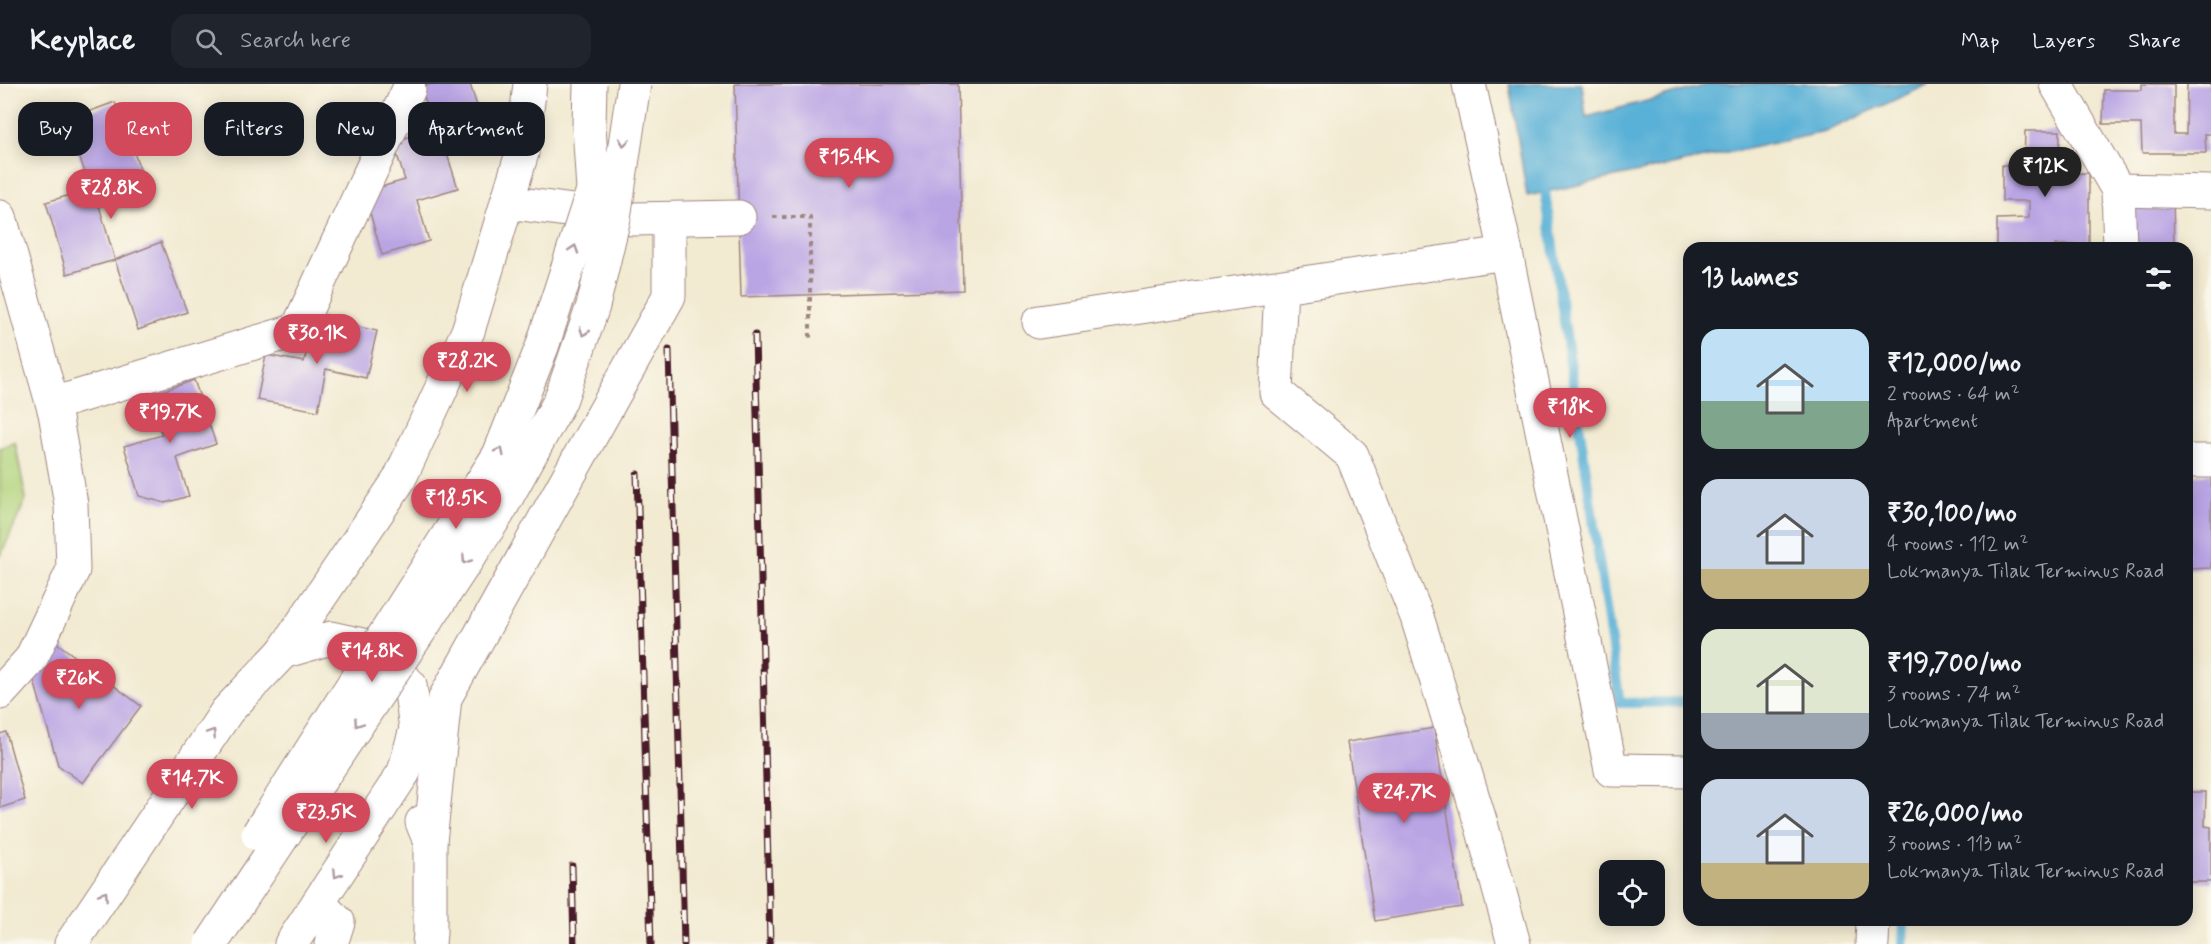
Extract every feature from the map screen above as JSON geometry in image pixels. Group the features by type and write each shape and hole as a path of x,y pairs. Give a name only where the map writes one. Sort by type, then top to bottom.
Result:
{"street":[{"path":"71,944 227,711 283,652 399,480 468,331 522,153 530,84"},
{"path":"187,944 499,455 542,347 593,190 589,126 590,84"},
{"path":"211,944 498,513 560,401 593,306 614,218 634,84"},
{"path":"1468,84 1506,254 1611,770 1683,771"},
{"path":"2056,84 2118,190 2120,242"},
{"path":"53,404 297,330 409,88"},
{"path":"2118,190 2211,192"},
{"path":"507,202 632,219 739,217"},
{"path":"0,217 53,404 71,504 73,570 31,659 0,693"},
{"path":"429,944 430,842 445,698 669,296 669,219"},
{"path":"1039,322 1506,254"},
{"path":"1281,287 1276,392 1352,455 1417,616 1482,827 1514,944"},
{"path":"2193,461 2211,461"},
{"path":"283,652 331,638 372,647 410,685 416,729 404,772 291,944"},
{"path":"404,772 430,842"},
{"path":"318,903 338,922 331,944"},
{"path":"1872,944 1873,926"}],"path":[{"path":"739,217 810,217 810,340"}],"green space":[{"path":"15,442 26,499 0,557 0,448"}],"water":[{"path":"1509,84 1582,84 1586,117 1711,84 1929,84 1825,132 1527,196"}],"building":[{"path":"431,84 470,84 476,102 426,102 421,87"},
{"path":"735,84 958,84 963,290 741,297"},
{"path":"2142,84 2174,84 2174,134 2186,134 2187,84 2211,84 2211,134 2205,134 2206,153 2142,153 2141,124 2103,124 2104,90 2142,90"},
{"path":"105,106 105,156 135,156 142,174 95,192 115,260 67,274 46,202 91,189 79,156 93,156 93,110"},
{"path":"2025,131 2060,131 2059,174 2089,173 2089,242 1997,242 1997,219 2029,218 2029,201 2002,201 2002,165 2024,165"},
{"path":"408,137 408,156 448,156 458,188 417,200 429,241 382,255 364,192 405,180 396,152 396,141"},
{"path":"2173,193 2174,242 2131,242 2130,194"},
{"path":"161,242 187,312 138,330 115,260"},
{"path":"315,317 377,331 366,378 326,369 318,411 257,400 266,355 304,362"},
{"path":"194,380 216,444 177,458 189,496 165,503 139,496 124,446 162,435 149,396"},
{"path":"2211,474 2211,568 2193,569 2193,475"},
{"path":"53,640 141,706 83,783 58,765 31,670"},
{"path":"1434,728 1462,907 1375,921 1347,742"},
{"path":"6,732 25,800 0,808 0,734"},
{"path":"2193,792 2206,792 2205,826 2211,827 2211,882 2193,882"}],"waterway":[{"path":"1543,178 1620,703 1683,702"},
{"path":"1903,944 1904,926"}],"railway":[{"path":"755,335 770,944"},
{"path":"669,350 684,944"},
{"path":"637,474 651,944"},
{"path":"572,866 574,944"}]}
